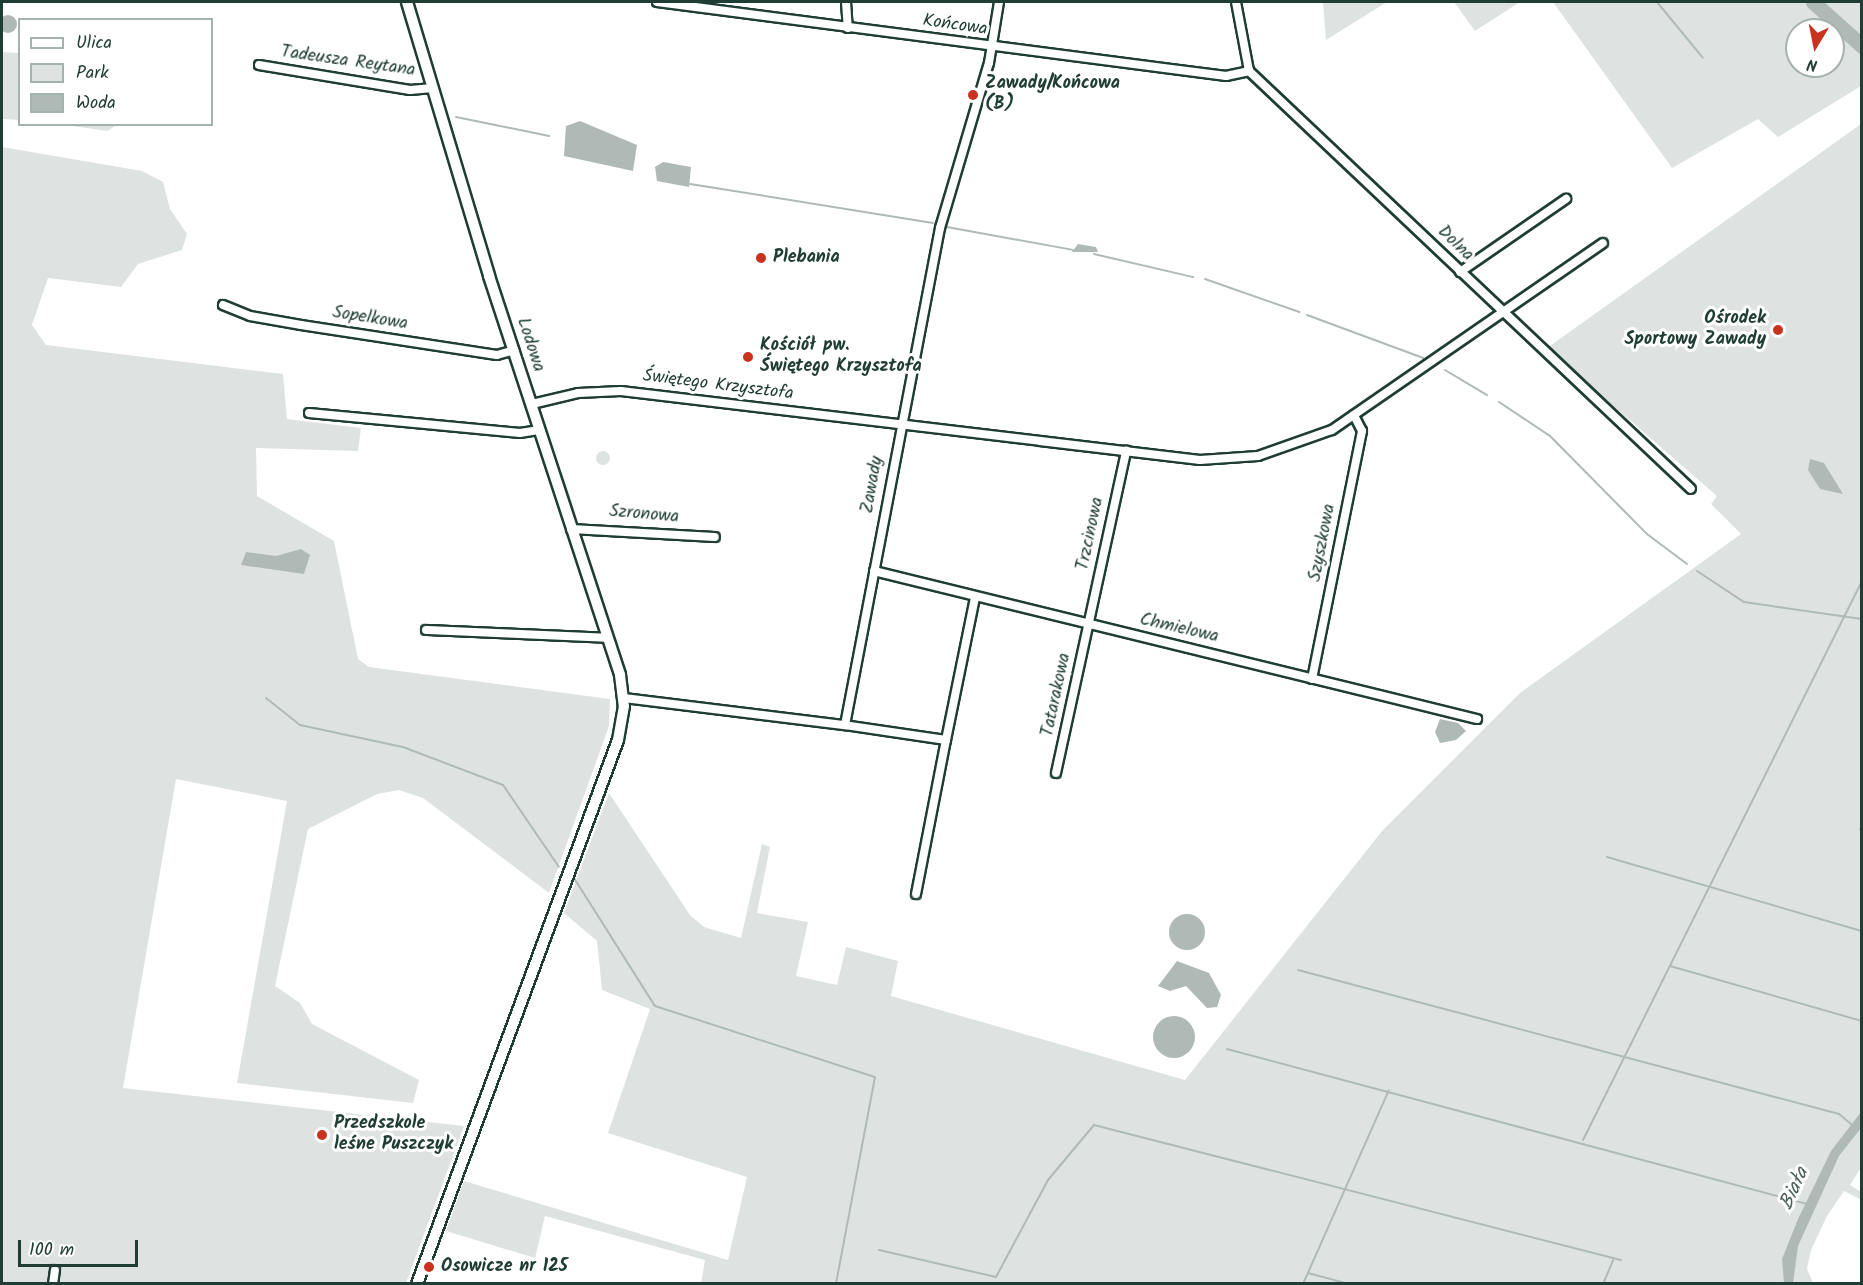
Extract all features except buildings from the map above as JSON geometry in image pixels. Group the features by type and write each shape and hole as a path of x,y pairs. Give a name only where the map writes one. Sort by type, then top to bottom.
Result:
{"street":[{"name":"Lodowa","path":"407,2 514,350 608,638 624,699"},
{"name":"Końcowa","path":"657,2 992,48 1226,76 1249,71"},
{"path":"846,2 848,28"},
{"name":"Zawady","path":"845,725 945,206 992,48 999,2"},
{"path":"1236,2 1249,71"},
{"name":"Tadeusza Reytana","path":"259,65 410,90 433,88"},
{"name":"Dolna","path":"1249,71 1691,489"},
{"path":"1460,272 1566,199"},
{"name":"Świętego Krzysztofa","path":"532,404 578,393 621,391 1200,460 1258,456 1312,440 1354,415 1603,243"},
{"name":"Sopelkowa","path":"224,305 250,316 301,325 497,355 514,350"},
{"path":"309,413 520,433 540,430"},
{"name":"Szyszkowa","path":"1312,679 1362,431 1354,415"},
{"name":"Trzcinowa","path":"1089,625 1126,451"},
{"name":"Szronowa","path":"571,529 715,537"},
{"name":"Chmielowa","path":"874,571 1477,719"},
{"path":"916,894 975,597"},
{"name":"Tatarakowa","path":"1056,773 1089,625"},
{"path":"426,630 608,638"},
{"path":"417,1284 618,740 624,699 845,725 946,740"},
{"path":"53,1284 55,1270"}],"green space":[{"path":"1323,2 1387,2 1326,40"},
{"path":"1454,2 1520,2 1475,31"},
{"path":"1553,2 1861,2 1861,86 1778,137 1758,119 1672,168"},
{"path":"2,52 18,53 18,120 2,119"},
{"path":"1861,124 1862,1166 1850,1185 1861,1192 1862,1200 1844,1191 1827,1216 1811,1250 1807,1269 1813,1283 701,1284 705,1260 545,1216 535,1258 446,1231 464,1181 728,1260 747,1177 608,1133 650,1009 602,990 597,941 564,913 609,793 690,915 704,927 741,938 762,844 770,847 757,913 808,922 796,976 837,985 846,947 898,961 891,996 1185,1080 1382,831 1520,693 1741,534 1711,504 1717,496 1547,348"},
{"path":"72,126 115,126 108,131"},
{"path":"2,147 142,171 163,182 170,209 187,234 182,250 138,264 121,287 48,278 32,325 46,345 283,374 287,419 361,428 358,451 256,448 257,496 334,541 358,659 369,667 610,699 609,726 549,893 423,798 399,790 377,794 308,829 275,986 300,1003 312,1024 419,1080 413,1103 237,1083 287,801 176,779 123,1088 464,1126 406,1283 2,1283"},
{"path":"600,451 606,451 610,458 606,465 600,465 596,461 596,455"},
{"path":"563,475 578,521 560,477"},
{"path":"580,531 594,570 605,606 602,605"}],"water":[{"path":"8,15 14,18 17,24 14,30 8,33 2,30 -1,24 2,18"},
{"path":"580,121 637,145 633,171 564,156 566,126"},
{"path":"663,162 691,167 689,187 657,181 655,167"},
{"path":"1078,244 1096,247 1098,252 1072,252"},
{"path":"1810,459 1824,463 1843,494 1820,489 1808,470"},
{"path":"301,549 310,555 304,574 241,565 246,552 276,556"},
{"path":"1440,719 1458,723 1466,731 1456,740 1440,743 1435,732"},
{"path":"1187,914 1199,920 1205,932 1199,944 1187,950 1175,944 1169,932 1175,920"},
{"path":"1177,961 1209,973 1221,995 1217,1007 1207,1008 1186,986 1170,991 1158,986"},
{"path":"1174,1016 1189,1022 1195,1037 1189,1052 1174,1058 1159,1052 1153,1037 1159,1022"},
{"path":"1861,1112 1861,1128 1839,1156 1798,1246 1793,1283 1784,1283 1782,1259 1798,1219 1831,1151"}],"waterway":[{"path":"1657,2 1703,58"},
{"name":"Biała","path":"1813,2 1862,46"},
{"path":"456,117 549,136"},
{"path":"690,184 933,223"},
{"path":"947,227 1073,250"},
{"path":"1094,254 1193,277"},
{"path":"1205,279 1299,312"},
{"path":"1307,315 1423,358"},
{"path":"1445,370 1487,395"},
{"path":"1499,402 1550,436 1647,534 1687,564"},
{"path":"1697,571 1744,602 1862,619"},
{"path":"1583,1140 1862,581"},
{"path":"266,698 300,725 403,747 503,785 559,867"},
{"path":"1607,857 1862,931"},
{"path":"574,878 655,1006 875,1077 836,1284"},
{"path":"1670,966 1862,1021"},
{"path":"1298,970 1839,1114 1851,1124"},
{"path":"1227,1049 1807,1204"},
{"path":"1303,1284 1389,1090"},
{"path":"879,1250 996,1277 1048,1180 1094,1125 1621,1260"},
{"path":"1603,1284 1613,1260"},
{"path":"1308,1273 1349,1284"}],"place":[{"name":"Zawady/Końcowa (B)","path":"973,95"},
{"name":"Plebania","path":"761,258"},
{"name":"Ośrodek Sportowy Zawady","path":"1778,330"},
{"name":"Kościół pw. Świętego Krzysztofa","path":"748,357"},
{"name":"Przedszkole leśne Puszczyk","path":"322,1135"},
{"name":"Osowicze nr 125","path":"429,1267"}]}
